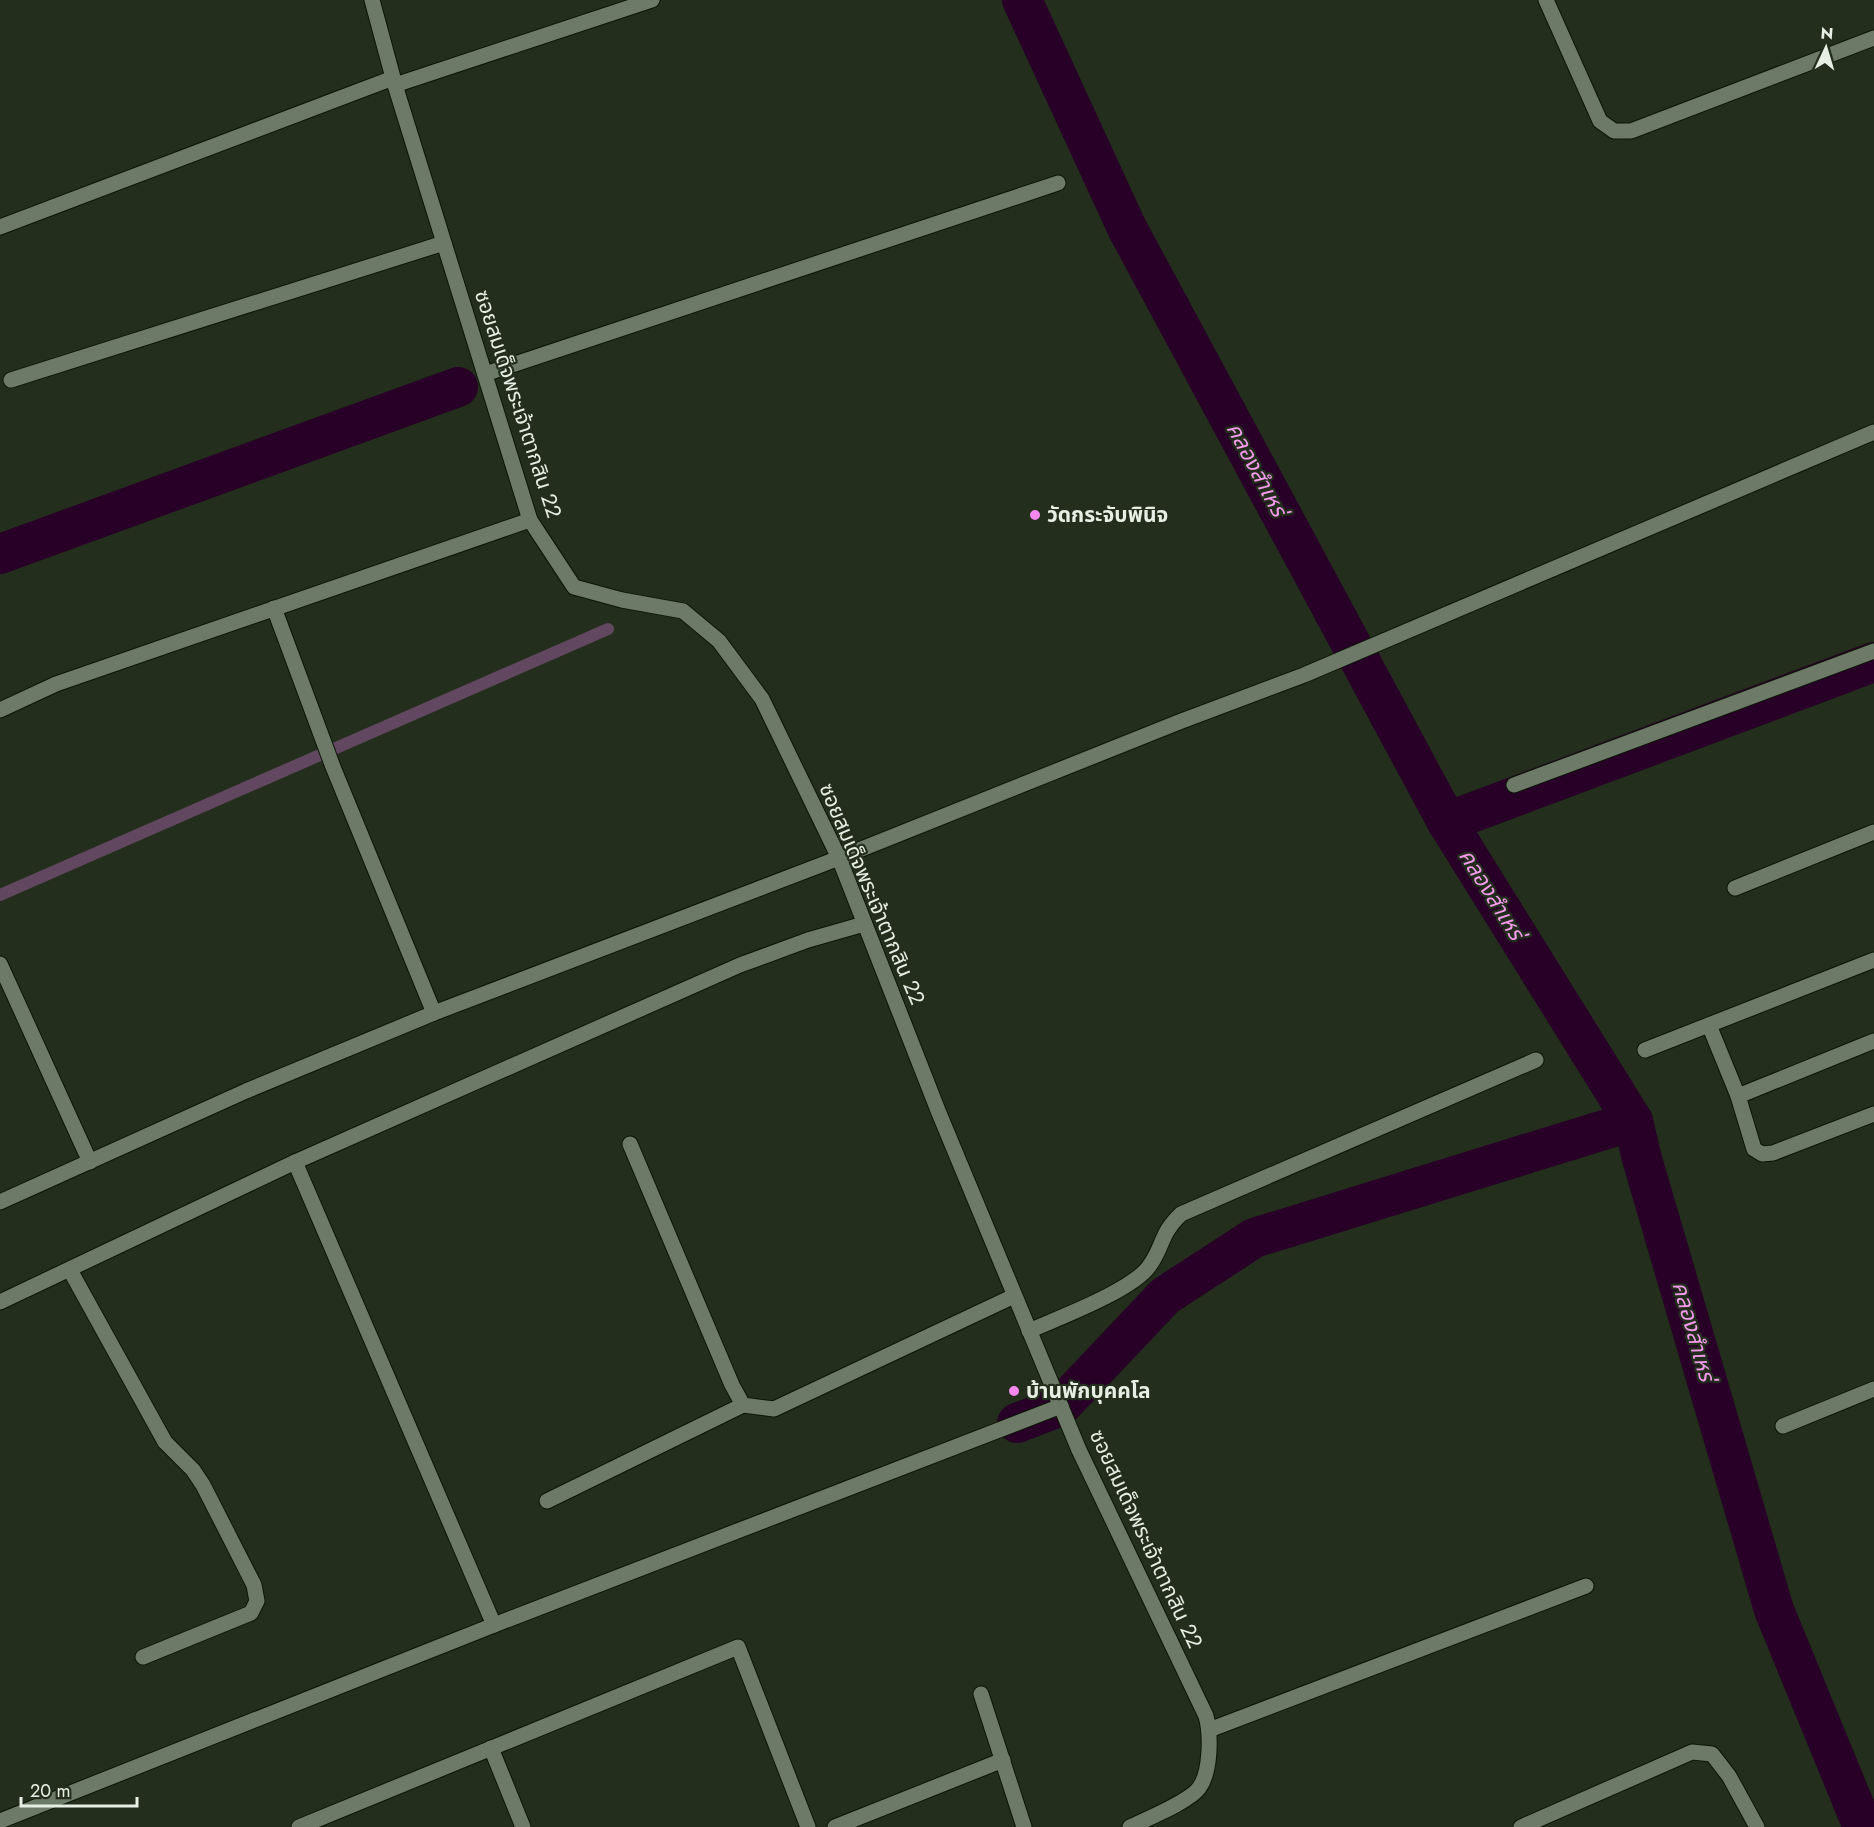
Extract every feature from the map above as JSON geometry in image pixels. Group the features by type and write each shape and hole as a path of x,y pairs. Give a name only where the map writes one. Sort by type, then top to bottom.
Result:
{"street":[{"name":"ซอยสมเด็จพระเจ้าตากสิน 22","path":"372,0 394,81 530,520 574,587 622,600 683,611 719,641 762,699 838,858 1014,1296 1061,1406 1206,1716 1210,1755 1199,1788 1174,1805 1130,1827"},
{"path":"0,227 394,81 652,0"},
{"path":"1546,0 1600,121 1614,131 1631,131 1874,38"},
{"path":"485,375 1058,183"},
{"path":"11,380 444,243"},
{"path":"0,1202 246,1091 434,1013 838,858 1179,722 1304,675 1874,432"},
{"path":"0,710 56,684 530,520"},
{"path":"274,608 333,767 434,1013"},
{"path":"1514,785 1874,651"},
{"path":"1735,888 1874,832"},
{"path":"0,1302 295,1162 740,965 808,940 864,924"},
{"path":"1645,1050 1874,960"},
{"path":"0,964 90,1162"},
{"path":"1709,1025 1738,1096 1754,1149 1762,1154 1773,1153 1874,1114"},
{"path":"1738,1096 1874,1041"},
{"path":"1029,1331 1102,1298 1136,1278 1150,1266 1169,1225 1181,1214 1536,1060"},
{"path":"630,1143 732,1385 743,1405"},
{"path":"295,1162 494,1625"},
{"path":"70,1270 165,1442 193,1470 203,1485 254,1585 257,1601 251,1612 143,1657"},
{"path":"547,1501 743,1405 774,1409 1014,1296"},
{"path":"1783,1426 1874,1389"},
{"path":"0,1821 494,1625 1061,1406"},
{"path":"1209,1730 1586,1586"},
{"path":"299,1827 738,1647 808,1827"},
{"path":"981,1694 1024,1827"},
{"path":"491,1748 523,1827"},
{"path":"1521,1827 1692,1752 1712,1754 1730,1776 1757,1827"},
{"path":"835,1827 1003,1760"}],"waterway":[{"name":"คลองสำเหร่","path":"1022,0 1127,228 1447,822 1633,1121 1642,1159 1774,1610 1863,1827"},
{"path":"0,554 458,387"},
{"path":"0,895 608,629"},
{"path":"1447,822 1874,662"},
{"path":"1017,1423 1061,1406 1165,1296 1254,1238 1633,1121"}],"place":[{"name":"วัดกระจับพินิจ","path":"1035,515"},
{"name":"บ้านพักบุคคโล","path":"1014,1391"}]}
